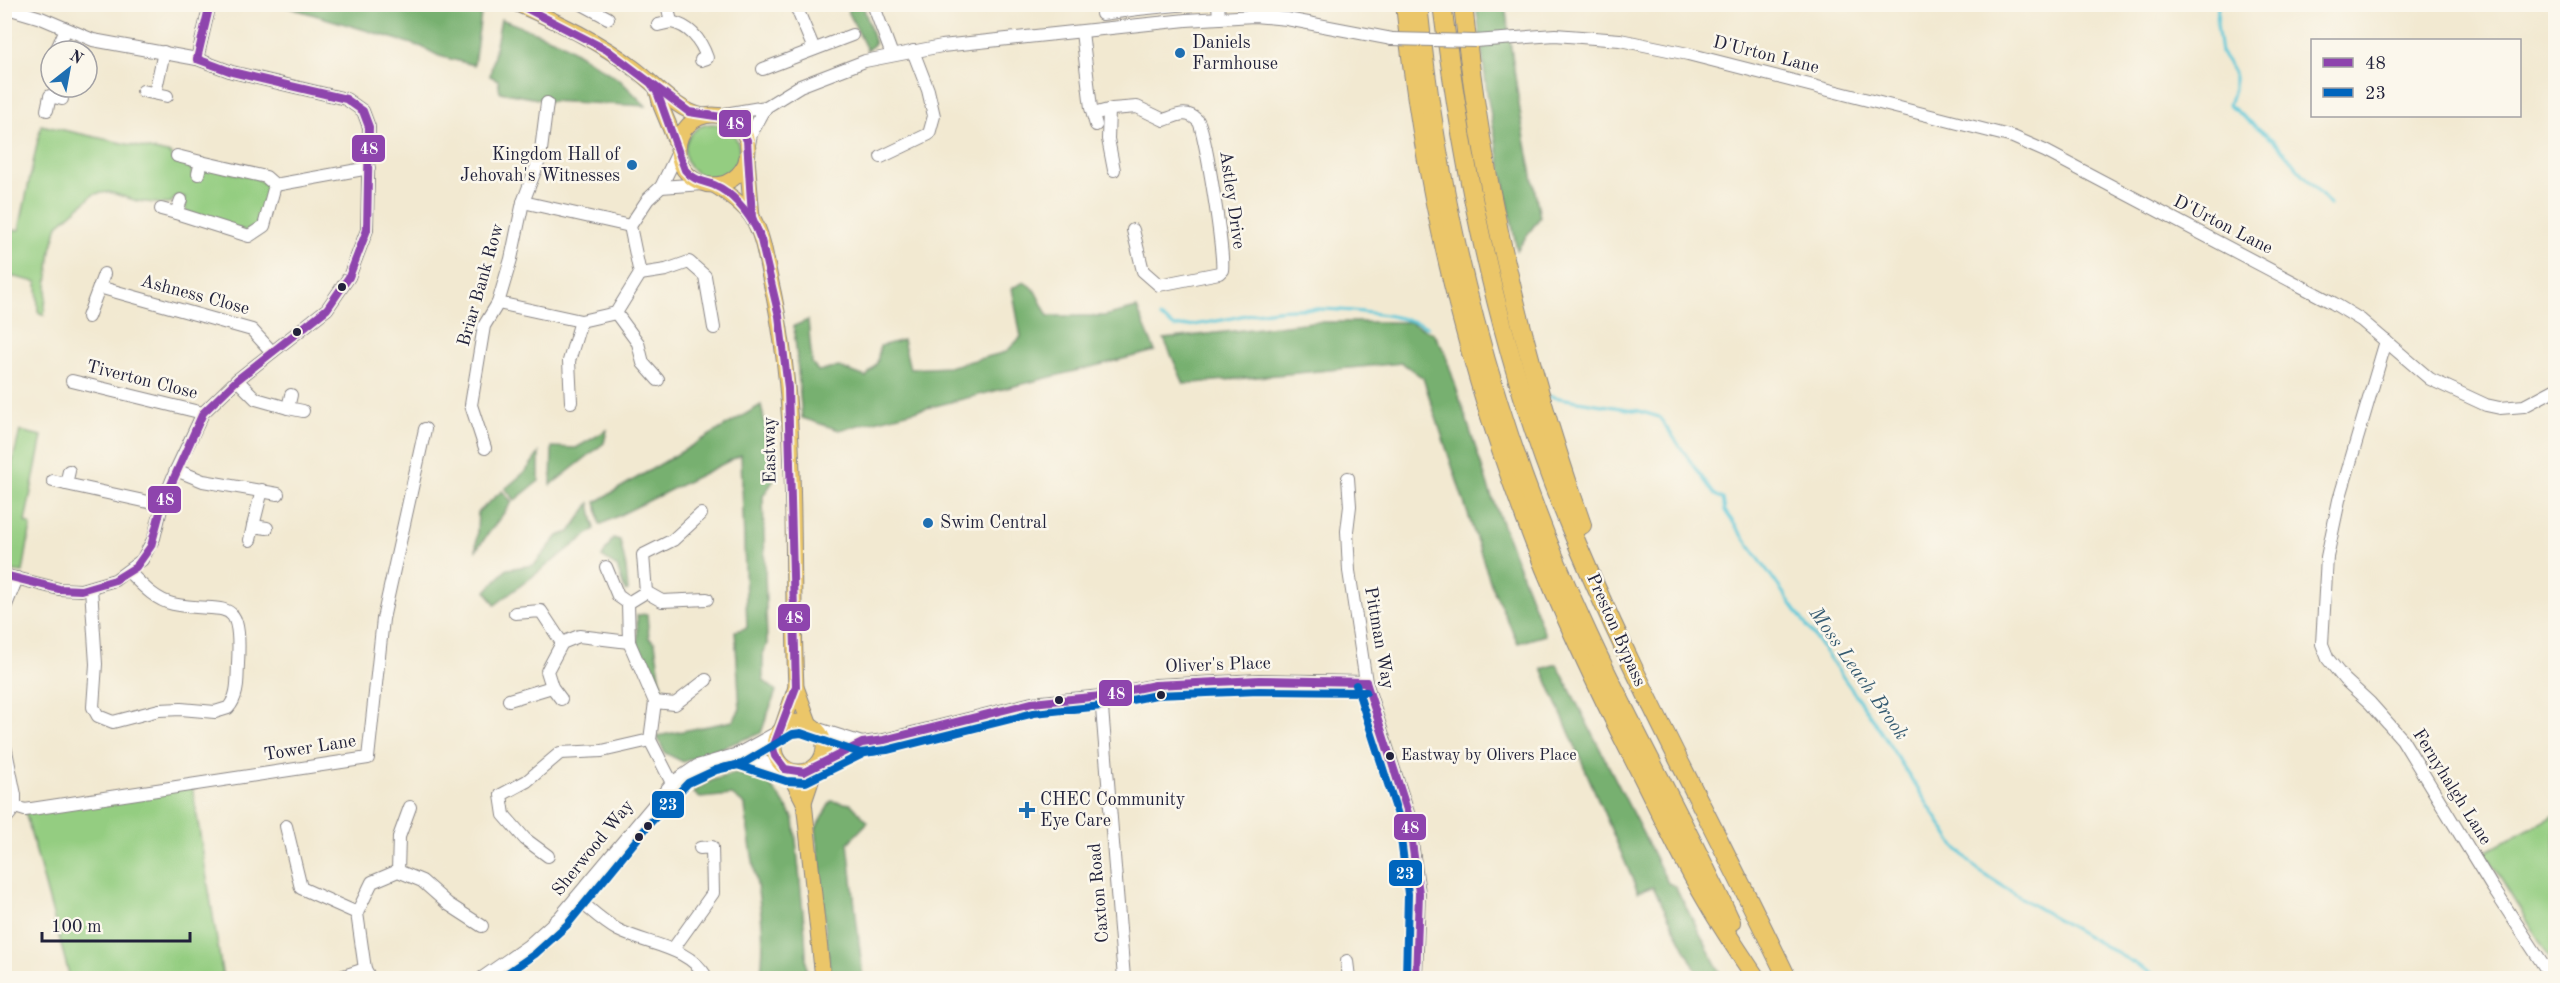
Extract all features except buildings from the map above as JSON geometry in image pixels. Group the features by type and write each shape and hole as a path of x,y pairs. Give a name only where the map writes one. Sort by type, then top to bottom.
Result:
{"highway":[{"path":"1405,4 1433,201 1453,288 1474,366 1531,533 1569,625 1626,744 1708,903 1757,978"},
{"path":"1418,4 1423,58 1447,199 1486,363 1515,450 1582,621 1623,710 1722,902 1757,978"},
{"path":"1443,4 1465,159 1488,264"},
{"path":"1456,4 1472,158 1488,264"},
{"path":"1463,4 1469,65 1483,157 1513,301 1540,398 1628,660"},
{"name":"Preston Bypass","path":"1488,264 1526,402 1562,507 1628,660 1787,978"}],"main road":[{"path":"517,4 565,25 636,69 657,90 689,112 703,116 728,118 743,131 748,154 743,169 735,177 725,183 708,184 686,172 657,90"},
{"path":"678,150 680,139 689,125 703,116"},
{"name":"Eastway","path":"748,154 752,217 761,240 779,316 788,388 796,687 781,730"},
{"name":"Eastway","path":"708,184 733,198 752,217"},
{"name":"Eastway","path":"796,687 813,727"},
{"path":"804,802 824,748 820,734 813,727 796,722 781,730 773,748 779,763 786,770 804,802 823,978"},
{"path":"786,770 804,772 818,764"}],"street":[{"path":"197,58 210,4"},
{"path":"582,4 608,18"},
{"path":"667,4 671,22"},
{"path":"795,4 814,49"},
{"path":"873,4 892,55"},
{"path":"1102,14 1138,7 1187,4"},
{"path":"1218,4 1219,18"},
{"path":"4,7 41,18 108,44 197,58 231,72 353,102 363,111 368,121 369,168 367,230 349,278 327,309 237,380 203,413 176,470 162,505 151,546 142,561 115,580 91,588 59,589 11,577 4,610"},
{"name":"D'Urton Lane","path":"719,116 766,107 800,86 858,63 892,55 1152,23 1254,16 1287,19 1392,39 1475,41 1555,35 1620,40 1688,54 2013,137 2045,151 2333,303 2361,320 2430,379 2486,405 2500,408 2524,406 2556,389"},
{"path":"658,25 671,22 691,31 699,39 707,58 702,60"},
{"path":"61,39 66,29"},
{"name":"Astley Drive","path":"1082,32 1095,120 1109,110 1137,107 1164,120 1184,114 1190,115 1200,123 1215,205 1222,270 1219,273 1159,285 1143,271 1133,231"},
{"path":"764,69 852,35"},
{"path":"881,157 928,134 934,116 928,90 913,51"},
{"path":"155,93 164,52"},
{"path":"47,110 52,99"},
{"name":"Briar Bank Row","path":"485,448 471,405 484,326 498,303 511,258 523,202 540,158 547,103"},
{"name":"D'Urton Lane","path":"748,154 751,134 766,107"},
{"path":"1109,110 1108,139 1114,170"},
{"path":"498,303 581,321 616,313 640,274 630,226 648,199 661,187 678,150"},
{"path":"177,156 199,168 266,177 275,185"},
{"path":"275,185 369,168"},
{"path":"661,187 708,184"},
{"path":"161,209 249,236 264,226 275,185"},
{"path":"176,213 181,200"},
{"path":"523,202 630,226"},
{"path":"640,274 666,270 689,262 705,276 714,328"},
{"path":"88,317 104,274"},
{"name":"Ashness Close","path":"99,287 252,330 272,352"},
{"path":"616,313 638,343 643,363 658,380"},
{"path":"571,402 569,361 581,321"},
{"name":"Fernyhalgh Lane","path":"2386,341 2339,500 2327,557 2322,644 2328,659 2344,679 2370,703 2402,739 2491,885 2552,978"},
{"path":"237,380 256,399 303,411"},
{"name":"Tiverton Close","path":"72,381 203,413"},
{"path":"288,408 291,395"},
{"name":"Tower Lane","path":"15,807 25,810 368,758 383,619 425,429"},
{"path":"176,470 203,481 278,494"},
{"path":"69,471 60,483 162,505"},
{"name":"Pittman Way","path":"1348,478 1349,571 1366,682 1408,813 1419,893 1416,978"},
{"path":"250,540 262,490"},
{"path":"646,592 643,555 674,540 701,514"},
{"path":"253,525 267,528"},
{"path":"606,567 618,596 628,603"},
{"path":"91,588 96,664 93,707 98,716 113,722 159,710 215,712 228,708 236,695 240,635 234,618 217,607 174,604 157,598 129,572"},
{"path":"646,592 662,601 707,599"},
{"path":"628,603 646,592"},
{"path":"628,603 629,642 655,702 650,740 672,783"},
{"path":"515,613 540,611 562,643"},
{"path":"561,699 552,687 547,671 562,643 579,636 629,642"},
{"path":"655,702 675,704 706,680"},
{"name":"Oliver's Place","path":"818,764 862,743 884,740 1032,703 1202,682 1366,682"},
{"path":"509,700 552,687"},
{"name":"Caxton Road","path":"1101,696 1124,978"},
{"name":"Oliver's Place","path":"813,727 862,743"},
{"name":"Sherwood Way","path":"482,978 528,946 559,918 672,783 698,766 738,754 781,730"},
{"path":"548,856 525,839 504,815 501,795 527,782 560,753 602,751 650,740"},
{"path":"4,741 8,776 15,807 8,816 4,817"},
{"path":"738,754 786,770"},
{"path":"398,871 399,837 410,807"},
{"path":"286,826 301,888 357,914"},
{"path":"673,949 713,893 712,847 700,848"},
{"path":"338,978 367,974 357,914 372,882 398,871 422,881 448,904 482,926"},
{"path":"576,898 618,930 673,949 703,971 707,978"},
{"path":"1347,961 1349,978"}],"green space":[{"path":"281,5 455,5 481,14 474,65 439,56 422,47"},
{"path":"845,5 863,5 875,44 867,50"},
{"path":"1476,5 1505,5 1521,118 1540,217 1517,250 1488,100"},
{"path":"501,19 560,42 620,80 646,106 549,101 500,92 498,80 490,76"},
{"path":"707,124 717,124 727,128 735,136 739,151 735,166 727,174 717,178 707,178 697,174 689,166 685,156 685,146 689,136 697,128"},
{"path":"41,125 172,154 172,160 191,166 192,175 201,176 207,168 254,177 266,184 267,199 264,213 257,224 245,231 187,212 183,203 185,197 176,196 172,202 164,204 137,201 109,192 94,194 58,225 51,250 44,315 38,312 37,282 5,275 13,230 19,230"},
{"path":"1024,282 1034,289 1048,316 1104,316 1137,308 1155,351 839,430 802,418 794,326 808,320 812,363 818,371 839,367 866,377 877,363 880,346 903,340 910,369 948,367 1006,352 1021,337 1012,288"},
{"path":"1312,322 1409,322 1433,333 1444,350 1490,492 1545,635 1518,643 1492,587 1423,378 1402,363 1184,384 1164,339"},
{"path":"761,405 776,477 763,496 767,644 763,654 763,680 776,691 761,733 683,762 665,753 657,736 733,721 740,709 735,631 747,628 741,455 600,525 596,502"},
{"path":"607,430 604,443 551,485 552,447 576,448"},
{"path":"20,431 42,436 25,522 31,525 23,572 5,570 5,472 10,472"},
{"path":"539,453 539,481 515,500 505,489 526,471"},
{"path":"502,491 512,502 476,550 478,512"},
{"path":"590,503 595,529 495,605 486,591 507,569 534,565 558,536 570,532"},
{"path":"613,538 620,540 628,591 625,591 617,567 602,557"},
{"path":"647,614 649,638 655,643 663,695 658,696 638,646 637,615"},
{"path":"1557,664 1668,883 1675,886 1723,978 1700,978 1653,887 1638,892 1542,669"},
{"path":"735,773 768,783 794,819 807,978 760,978 763,935 745,805 732,795 700,798 693,792 713,780"},
{"path":"192,785 223,978 70,978 25,811"},
{"path":"831,801 851,804 868,822 848,843 863,978 830,978 816,828"},
{"path":"2555,815 2555,966 2485,852"}],"waterway":[{"path":"2218,4 2217,24 2221,53 2234,72 2234,89 2229,105 2274,141 2330,205"},
{"name":"Moss Leach Brook","path":"1160,317 1175,327 1262,312 1323,309 1392,316 1428,327"},
{"name":"Moss Leach Brook","path":"1547,396 1639,411 1659,417 1714,494 1723,499 1725,511 1872,718 1954,845 1979,871 2031,904 2160,978"}],"transit line":[{"name":"48","path":"197,59 210,4"},
{"name":"48","path":"518,4 607,50 689,112 728,118 734,122 747,140 752,217 761,240 779,316 788,388 796,687 773,748 775,756 785,769 804,772 862,743 884,740 1032,703 1101,696 1155,685 1259,680 1366,682"},
{"name":"48","path":"4,575 59,589 81,590 115,580 136,567 151,546 162,505 203,413 237,380 327,309 349,277 367,230 369,127 363,111 346,99 232,72 197,59"},
{"name":"48","path":"652,85 657,92 685,170 695,178 722,189 735,199 759,233"},
{"name":"48","path":"1366,682 1408,813 1419,893 1416,978"},
{"name":"23","path":"1356,685 1398,815 1408,894 1406,978"},
{"name":"23","path":"500,978 535,954 567,925 651,822 688,783 716,770 742,764 793,734 801,733 860,753 887,750 1034,713 1102,706 1156,695 1259,691 1366,692"},
{"name":"23","path":"722,768 737,765 786,781 806,782 865,753 877,751"}],"place":[{"name":"Daniels Farmhouse","path":"1180,53"},
{"name":"Kingdom Hall of Jehovah's Witnesses","path":"632,165"},
{"name":"Swim Central","path":"928,523"},
{"name":"Eastway by Olivers Place","path":"1390,756"},
{"name":"CHEC Community Eye Care","path":"1027,810"}]}
